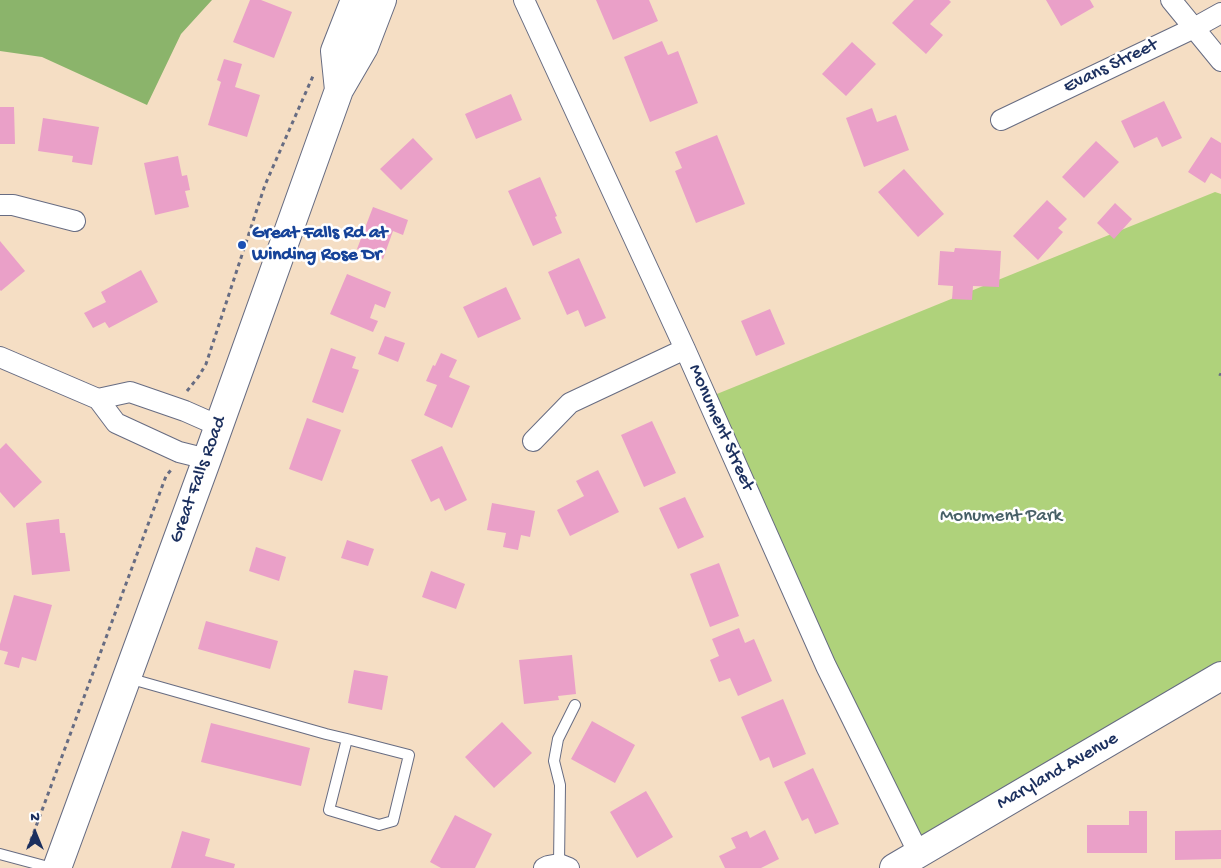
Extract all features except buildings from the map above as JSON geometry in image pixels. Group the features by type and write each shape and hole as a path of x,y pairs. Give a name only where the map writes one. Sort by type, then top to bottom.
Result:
{"main road":[{"name":"Great Falls Road","path":"339,90 335,51 355,0"},
{"name":"Great Falls Road","path":"57,868 207,459 339,90 364,47 382,0"},
{"name":"Maryland Avenue","path":"894,868 1221,676"}],"street":[{"name":"Monument Street","path":"524,0 685,349 826,666 919,854"},
{"path":"1171,0 1221,61"},
{"name":"Evans Street","path":"1000,120 1194,28 1221,13"},
{"path":"0,205 13,205 75,222"},
{"path":"533,441 570,403 685,349"},
{"path":"0,357 98,399 116,424 179,452 207,459"},
{"path":"98,399 130,392 185,411 218,426"}],"lane":[{"path":"127,677 409,755 393,821 379,825 329,810 347,739"},
{"path":"557,867 560,785 554,761 558,739 575,705"},
{"path":"0,854 52,868"}],"green space":[{"path":"0,0 212,0 181,34 147,105 42,57 0,51"},
{"name":"Monument Park","path":"1215,192 1221,194 1221,676 919,854 707,398"}],"place":[{"name":"Great Falls Rd at Winding Rose Dr","path":"242,245"}]}
